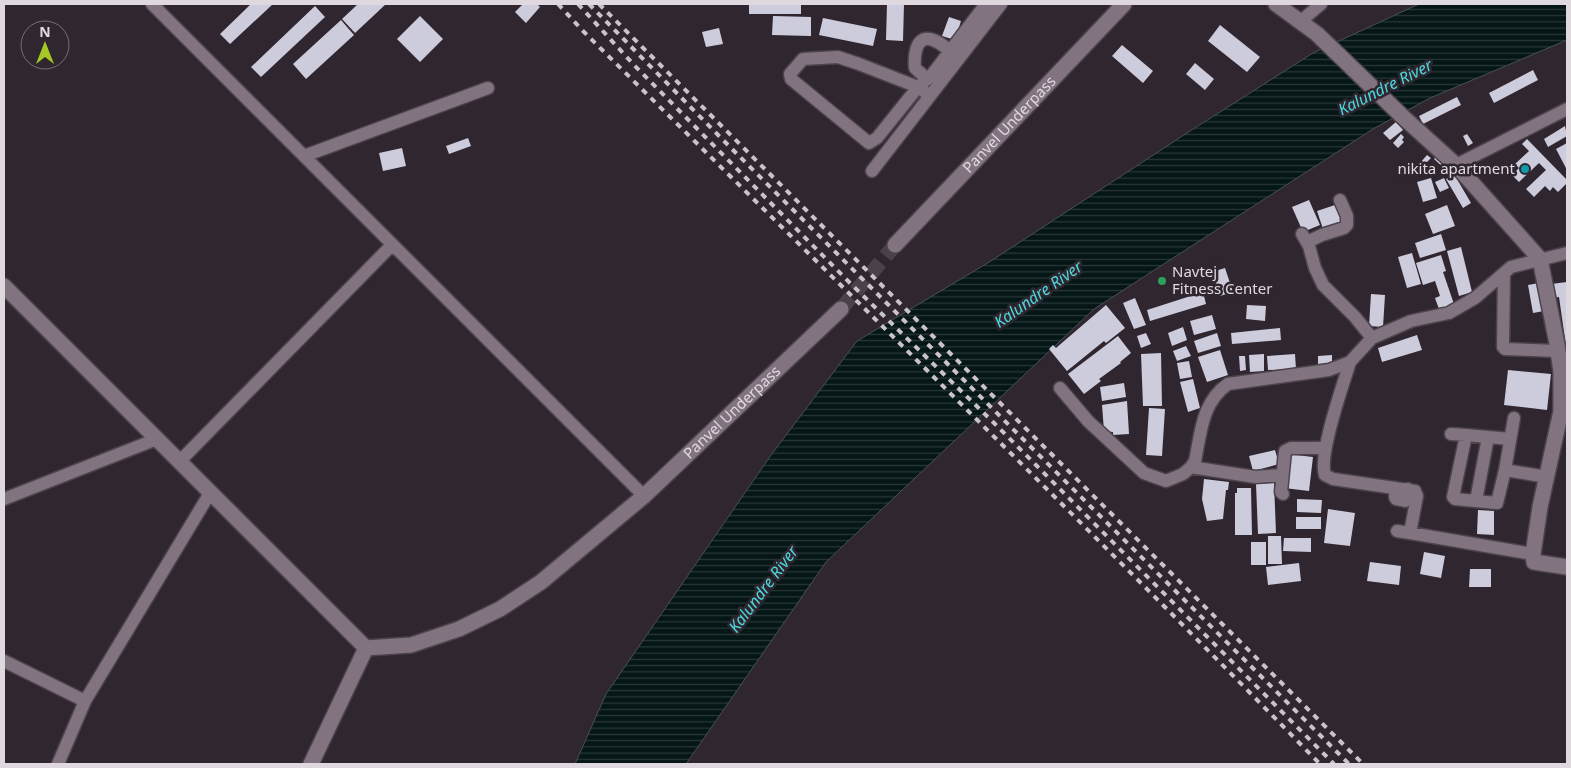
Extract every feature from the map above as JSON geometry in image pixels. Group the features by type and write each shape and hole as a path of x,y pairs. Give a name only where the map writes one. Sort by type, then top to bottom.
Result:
{"main road":[{"name":"Panvel Underpass","path":"895,245 1124,4"},
{"path":"1276,4 1317,34 1456,165 1540,259 1558,351 1564,402 1547,477 1533,554 1534,562 1567,567"},
{"path":"4,286 366,648 311,764"},
{"name":"Panvel Underpass","path":"366,648 411,645 459,630 500,608 541,582 644,496 842,309"}],"street":[{"path":"152,4 644,496"},
{"path":"923,83 838,57 803,59 790,74 791,79 869,143 877,138 923,83 950,50 986,4"},
{"path":"872,171 1001,4"},
{"path":"1301,22 1321,4"},
{"path":"930,96 915,68 916,49 927,38 950,50"},
{"path":"304,156 488,88"},
{"path":"1456,165 1567,109"},
{"path":"877,138 890,148"},
{"path":"1340,200 1347,216 1347,225 1344,228 1322,235 1304,238 1315,268 1324,285 1372,338"},
{"path":"179,462 392,245"},
{"path":"1060,388 1088,422 1144,473 1166,480 1183,474 1195,461 1206,410 1218,391 1228,384 1330,370 1350,362 1372,338 1411,321 1449,313 1475,298 1511,267 1567,253"},
{"path":"1504,273 1505,349 1558,351"},
{"path":"1350,362 1325,448 1323,470 1325,475 1333,479 1415,491 1417,496 1410,533"},
{"path":"1466,436 1453,497 1455,499 1497,504 1499,502 1514,418"},
{"path":"1451,434 1510,439"},
{"path":"1476,502 1488,437"},
{"path":"4,499 157,439"},
{"path":"1282,494 1285,451 1291,448 1325,448"},
{"path":"1191,467 1255,477 1282,475"},
{"path":"1505,470 1547,477"},
{"path":"58,764 85,701 210,493"},
{"path":"1397,531 1533,554"},
{"path":"4,661 85,701"}],"water":[{"name":"Kalundre River","path":"1419,4 1567,4 1567,40 1430,98 1373,129 1094,309 826,562 686,764 575,764 606,694 771,455 857,341 991,261 1313,53"}],"building":[{"path":"251,4 273,4 230,44 220,34"},
{"path":"358,4 386,4 355,33 342,19"},
{"path":"523,4 537,4 540,7 526,23 515,12"},
{"path":"749,4 801,4 801,14 749,14"},
{"path":"887,4 904,4 903,41 886,40"},
{"path":"315,6 325,17 261,77 251,67"},
{"path":"420,16 443,39 420,62 397,39"},
{"path":"773,16 811,17 811,36 772,35"},
{"path":"949,17 961,21 955,40 942,36"},
{"path":"823,18 877,29 873,46 819,35"},
{"path":"341,20 354,35 306,79 293,64"},
{"path":"1220,25 1260,57 1247,72 1208,41"},
{"path":"719,28 723,44 706,47 702,32"},
{"path":"1122,45 1153,71 1143,83 1112,56"},
{"path":"1195,63 1214,79 1205,90 1186,74"},
{"path":"1533,70 1538,80 1494,103 1489,93"},
{"path":"1457,97 1461,105 1423,124 1419,116"},
{"path":"1396,122 1403,130 1390,140 1383,133"},
{"path":"1565,126 1567,136 1548,147 1544,139"},
{"path":"1401,134 1404,137 1402,140 1404,142 1398,148 1393,143"},
{"path":"1467,134 1473,143 1468,146 1463,136"},
{"path":"468,138 471,146 449,154 446,146"},
{"name":"nikita apartment","path":"1527,139 1567,180 1567,183 1558,192 1553,187 1550,191 1545,186 1534,197 1526,189 1546,170 1539,163 1519,182 1512,175 1519,168 1515,164 1529,151 1522,144"},
{"path":"1567,143 1567,170 1556,149"},
{"path":"402,148 406,166 383,171 379,153"},
{"path":"1427,155 1431,158 1424,165 1421,162"},
{"path":"1436,156 1448,166 1445,169 1434,159"},
{"path":"1454,174 1471,203 1463,208 1446,179"},
{"path":"1431,178 1437,198 1423,202 1417,182"},
{"path":"1444,178 1449,188 1440,192 1435,182"},
{"path":"1309,200 1320,225 1303,232 1292,207"},
{"path":"1338,204 1344,222 1323,229 1317,211"},
{"path":"1447,205 1455,226 1433,234 1425,214"},
{"path":"1441,234 1446,250 1420,258 1415,243"},
{"path":"1461,247 1472,292 1459,296 1447,251"},
{"path":"1412,253 1421,284 1407,288 1398,257"},
{"path":"1441,255 1446,271 1443,272 1455,307 1440,312 1435,298 1440,296 1435,281 1423,285 1416,263"},
{"path":"1225,268 1233,292 1220,296 1212,272"},
{"path":"1567,282 1566,346 1559,297 1553,298 1551,284"},
{"path":"1539,283 1544,311 1533,313 1528,285"},
{"path":"1203,292 1206,304 1150,321 1147,310"},
{"path":"1371,294 1385,295 1383,327 1369,326"},
{"path":"1135,298 1146,325 1134,329 1123,303"},
{"path":"1106,305 1125,328 1106,343 1104,341 1067,371 1049,349 1053,345 1056,348"},
{"path":"1247,305 1266,306 1265,321 1246,319"},
{"path":"1212,315 1216,329 1194,335 1190,321"},
{"path":"1183,327 1187,340 1172,346 1168,333"},
{"path":"1280,328 1281,340 1232,344 1231,333"},
{"path":"1146,333 1151,344 1141,348 1137,336"},
{"path":"1217,333 1221,346 1198,353 1194,341"},
{"path":"1417,335 1422,350 1382,362 1378,348"},
{"path":"1118,336 1131,353 1084,394 1068,374"},
{"path":"1186,346 1191,356 1177,361 1173,351"},
{"path":"1220,350 1228,375 1207,382 1198,357"},
{"path":"1161,353 1162,406 1143,406 1141,354"},
{"path":"1264,354 1264,371 1250,372 1249,355"},
{"path":"1295,354 1296,369 1268,370 1267,356"},
{"path":"1332,355 1332,365 1318,366 1318,356"},
{"path":"1239,356 1245,356 1246,370 1240,371"},
{"path":"1189,361 1192,377 1180,379 1177,363"},
{"path":"1508,370 1551,374 1547,410 1504,405"},
{"path":"1193,379 1200,408 1188,412 1180,382"},
{"path":"1124,383 1126,397 1102,401 1100,387"},
{"path":"1127,401 1129,434 1113,435 1113,432 1104,431 1102,405"},
{"path":"1149,408 1165,409 1162,456 1146,455"},
{"path":"1275,450 1279,464 1253,471 1249,456"},
{"path":"1288,454 1313,457 1309,491 1284,488"},
{"path":"1204,479 1229,482 1228,490 1226,490 1223,519 1207,521 1202,499"},
{"path":"1274,483 1276,533 1258,534 1256,484"},
{"path":"1237,488 1251,488 1252,535 1235,535 1235,493 1237,493"},
{"path":"1297,499 1322,500 1321,513 1297,512"},
{"path":"1328,509 1355,513 1350,546 1324,543"},
{"path":"1478,510 1494,511 1494,535 1477,534"},
{"path":"1296,517 1321,517 1321,529 1296,529"},
{"path":"1268,536 1281,536 1282,564 1268,564"},
{"path":"1284,538 1311,538 1311,552 1283,551"},
{"path":"1251,542 1266,542 1266,565 1251,565"},
{"path":"1424,552 1445,556 1441,578 1420,574"},
{"path":"1370,562 1401,566 1399,585 1367,581"},
{"path":"1299,563 1301,581 1268,585 1266,567"},
{"path":"1470,569 1491,569 1491,587 1469,587"}],"tunnel":[{"path":"841,309 895,245"}],"railway":[{"path":"558,4 583,31 1046,488 1320,764"},
{"path":"578,4 634,65 849,282 993,422 1334,764"},
{"path":"589,4 1349,764"},
{"path":"599,4 1363,764"}],"place":[{"name":"nikita apartment","path":"1525,169"},
{"name":"Navtej Fitness Center","path":"1162,281"}]}
